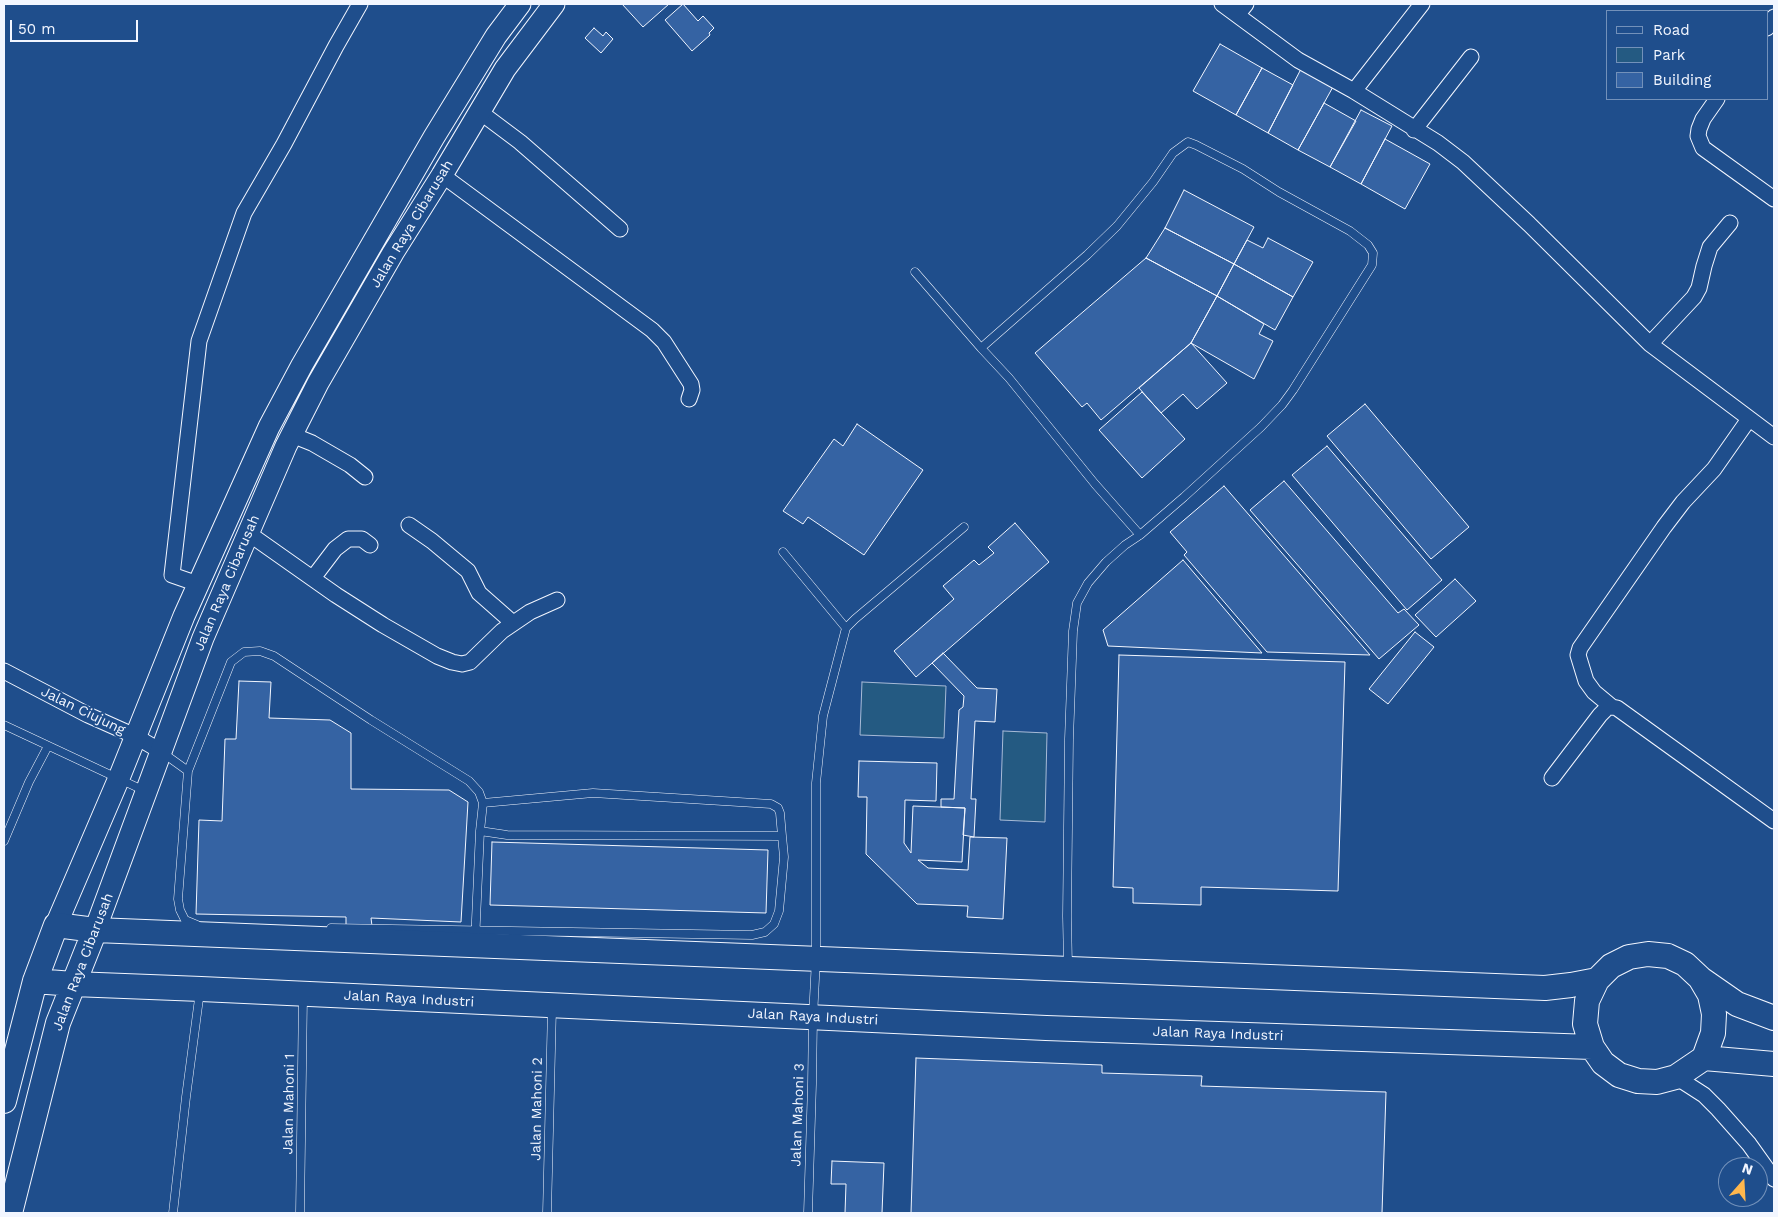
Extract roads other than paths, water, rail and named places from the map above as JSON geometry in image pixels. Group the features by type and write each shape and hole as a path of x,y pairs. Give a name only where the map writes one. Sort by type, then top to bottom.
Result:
{"main road":[{"path":"56,924 95,930 475,938 816,959 1545,988 1571,986 1597,980"},
{"name":"Jalan Raya Cibarusah","path":"4,1101 35,981 56,924"},
{"name":"Jalan Raya Cibarusah","path":"10,1213 56,1032 95,930"},
{"path":"1700,978 1710,995 1714,1014 1713,1033 1704,1058 1676,1077 1657,1082 1638,1081 1619,1075 1603,1063 1592,1047 1585,1024 1587,1001 1597,980 1611,966 1628,957 1648,954 1668,956 1686,964 1700,978 1738,1004 1774,1018"},
{"name":"Jalan Raya Industri","path":"35,981 1046,1028 1592,1047"},
{"path":"1704,1058 1774,1064"}],"street":[{"path":"198,584 172,575 199,341 244,212 284,144 360,4"},
{"name":"Jalan Raya Cibarusah","path":"56,924 119,778 198,584 269,427 302,364 434,137 496,36 520,4"},
{"name":"Jalan Raya Cibarusah","path":"95,930 203,638 292,435 318,383 388,261 517,52 554,4"},
{"path":"1222,4 1242,9 1298,60 1354,91 1414,130 1438,143 1463,162 1482,178 1650,344 1774,437"},
{"path":"1354,91 1422,4"},
{"path":"1414,130 1471,57"},
{"path":"1716,100 1699,128 1698,136 1703,148 1774,199"},
{"path":"480,112 520,142 620,229"},
{"path":"442,175 652,330 667,346 691,384 692,390 689,399"},
{"path":"1650,344 1694,297 1699,288 1710,247 1730,223"},
{"path":"1612,707 1594,692 1586,681 1578,655 1580,648 1664,527 1683,502 1714,469 1749,419"},
{"path":"292,435 312,443 350,465 365,477"},
{"path":"409,526 452,555 468,571 480,593 512,623"},
{"path":"248,532 383,625 452,662 462,664 470,662 512,623 530,612 557,600"},
{"path":"313,578 335,549 343,543 353,538 360,539 370,545"},
{"name":"Jalan Ciujung","path":"4,671 88,715 135,736 162,752"},
{"path":"1552,778 1600,715 1607,708 1618,708 1774,821"},
{"path":"1676,1077 1704,1094 1718,1108 1749,1144 1774,1179"}],"lane":[{"path":"981,348 1116,226 1153,182 1173,154 1188,142 1196,144 1243,169 1279,192 1350,231 1368,245 1373,253 1372,265 1282,405 1205,479 1140,535 1125,545 1094,575 1077,603 1073,631 1069,739 1068,969"},
{"path":"915,272 1009,378 1095,484 1140,535"},
{"path":"783,552 846,628 964,527"},
{"name":"Jalan Mahoni 3","path":"808,1213 816,959 816,783 823,716 846,628"},
{"path":"204,925 194,924 185,920 180,910 178,898 188,772 231,662 244,652 260,651 274,656 371,720 469,781 479,792 483,803 475,938"},
{"path":"4,725 147,791"},
{"path":"4,840 29,782 48,746"},
{"path":"162,752 188,772"},
{"path":"320,928 475,938 752,935 765,932 774,924 779,911 784,857 780,814 778,808 772,804 594,793 483,803"},
{"path":"480,831 507,835 782,836"},
{"path":"173,1213 200,989"},
{"name":"Jalan Mahoni 1","path":"300,1213 303,994"},
{"name":"Jalan Mahoni 2","path":"547,1213 552,1006"}]}
